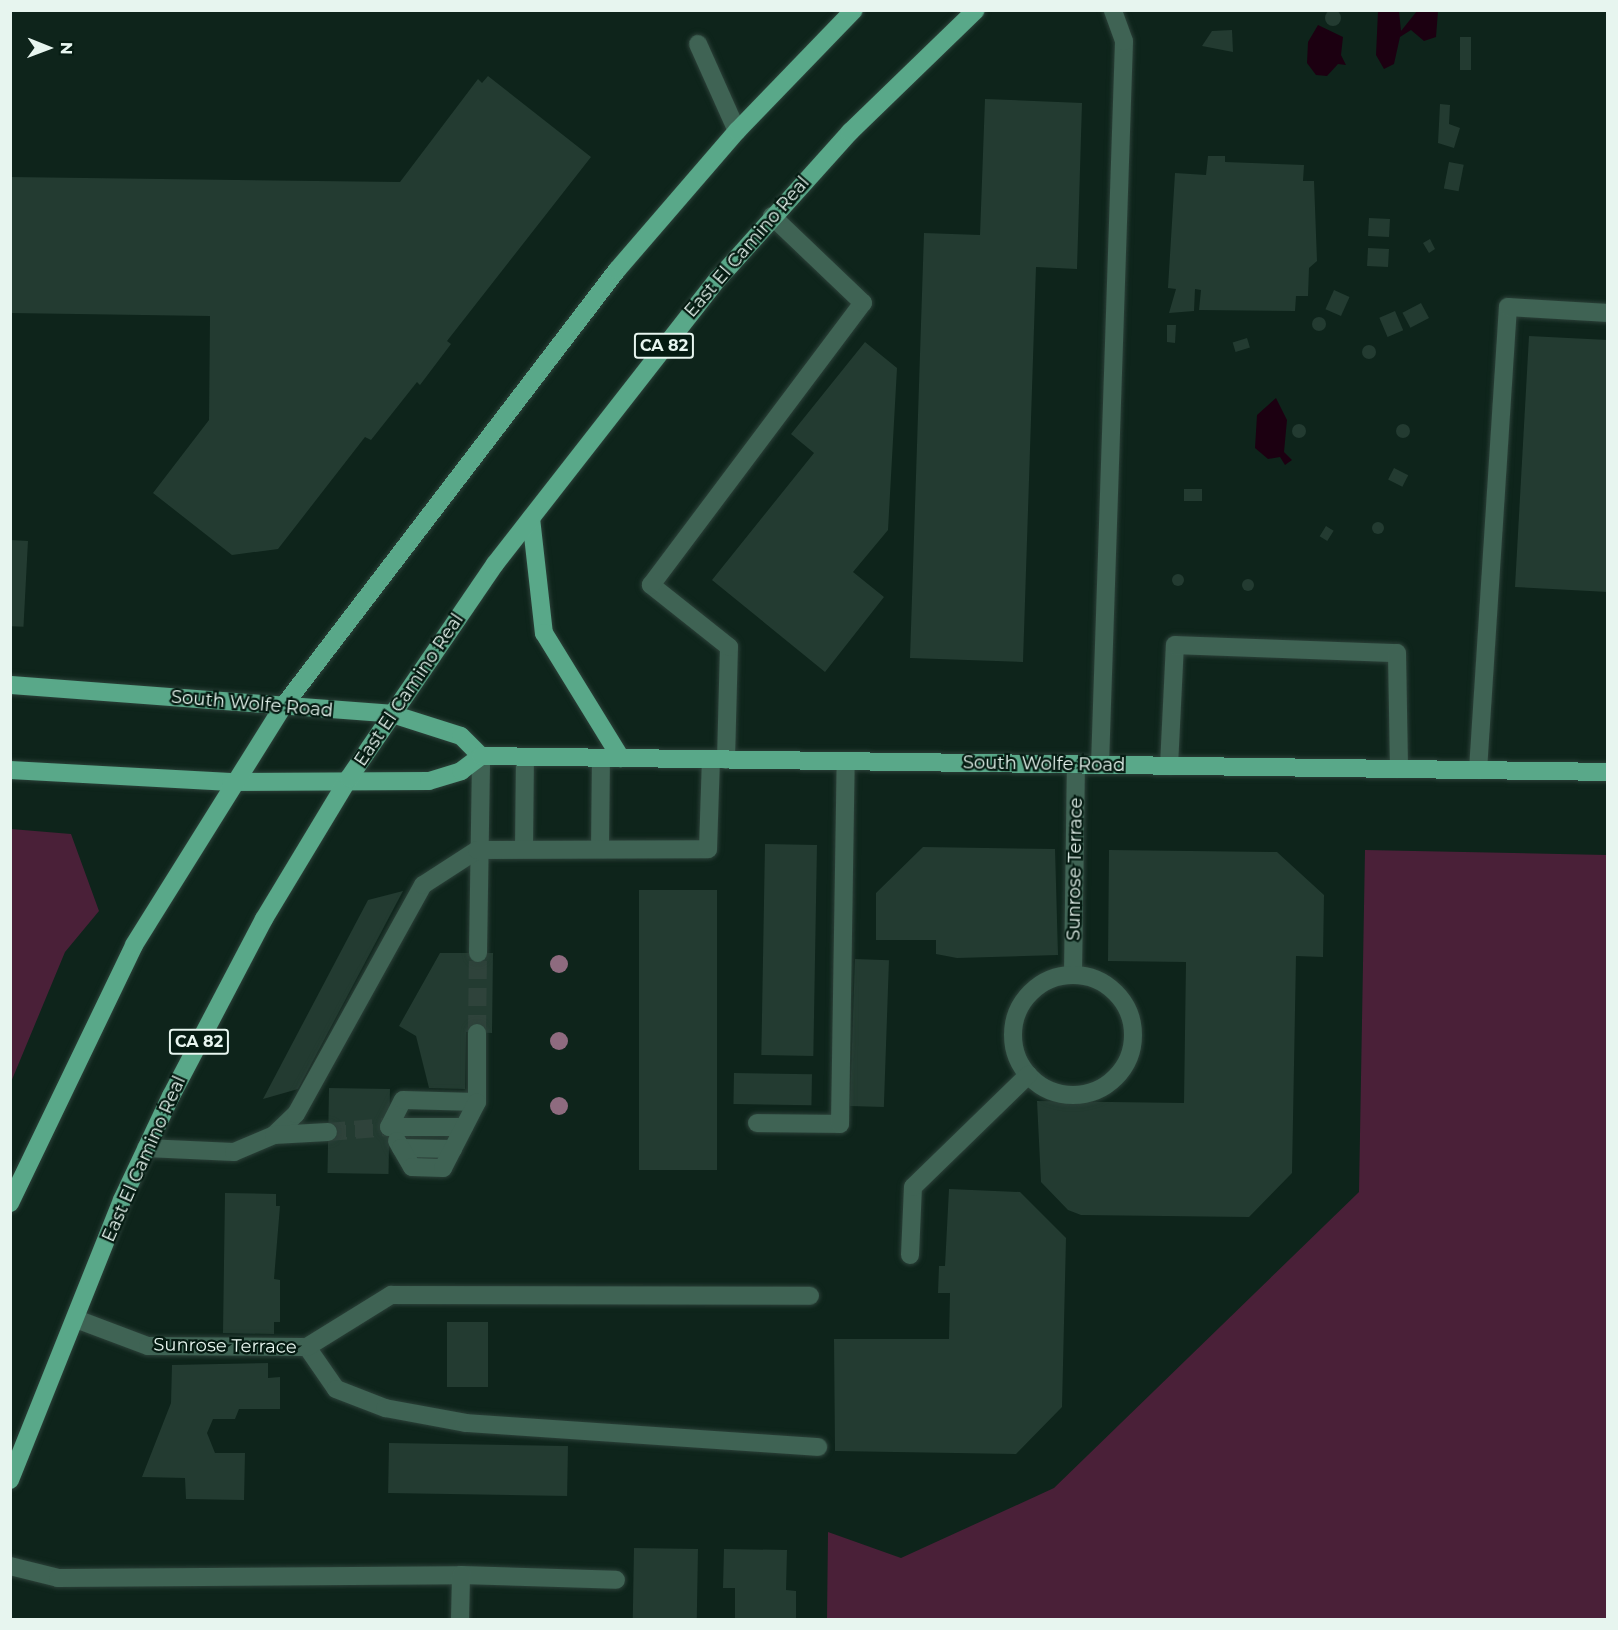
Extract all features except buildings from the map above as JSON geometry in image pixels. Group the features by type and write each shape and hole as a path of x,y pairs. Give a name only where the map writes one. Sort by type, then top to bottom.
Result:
{"main road":[{"path":"10,1203 134,945 231,782 282,708 578,318 736,131 854,10"},
{"name":"East El Camino Real","path":"10,1480 146,1148 264,919 349,778 531,518 772,216 874,106 976,10"},
{"path":"531,518 544,633 621,758"},
{"name":"South Wolfe Road","path":"10,685 282,708 392,714 461,736 481,756 1608,772"},
{"path":"10,770 231,782 349,778 429,780 461,771 481,756"}],"lane":[{"path":"1100,765 1124,41 1113,10"},
{"path":"698,44 736,131"},
{"path":"274,1135 296,1114 423,885 477,850 708,849 729,647 651,585 863,303 772,216"},
{"path":"1478,770 1508,307 1608,313"},
{"path":"1169,766 1175,645 1397,653 1398,769"},
{"path":"478,953 477,850 481,756"},
{"path":"524,849 525,757"},
{"path":"600,849 601,758"},
{"path":"757,1123 840,1124 846,761"},
{"name":"Sunrose Terrace","path":"1073,974 1076,765"},
{"path":"1073,974 1100,980 1117,993 1128,1011 1133,1037 1129,1056 1104,1086 1083,1094 1054,1091 1028,1075 1013,1040 1016,1018 1042,983 1073,974"},
{"path":"389,1127 401,1148 453,1149 477,1102 477,1033"},
{"path":"910,1255 913,1187 1028,1075"},
{"path":"389,1127 403,1101 477,1102"},
{"path":"389,1127 464,1127"},
{"path":"146,1148 234,1152 274,1135 328,1132"},
{"path":"810,1296 391,1295 307,1347 336,1389 385,1408 466,1423 818,1447"},
{"name":"Sunrose Terrace","path":"76,1319 148,1346 307,1347"},
{"path":"10,1566 58,1578 461,1575 616,1580"},
{"path":"460,1620 461,1575"}],"shaded area":[{"path":"1378,11 1399,11 1401,31 1417,11 1438,11 1436,37 1424,41 1411,30 1400,37 1394,64 1384,69 1376,55"},
{"path":"1318,25 1343,37 1341,55 1346,65 1338,64 1327,76 1316,75 1307,63 1308,42"},
{"path":"1276,398 1287,420 1284,452 1292,460 1285,465 1280,457 1268,459 1255,448 1257,415"},
{"path":"11,829 71,834 99,911 65,952 11,1082"},
{"path":"1365,850 1607,855 1607,1619 827,1619 828,1532 901,1558 1054,1488 1359,1192"}],"tunnel":[{"path":"477,1033 478,953"},
{"path":"328,1132 389,1127"}]}
